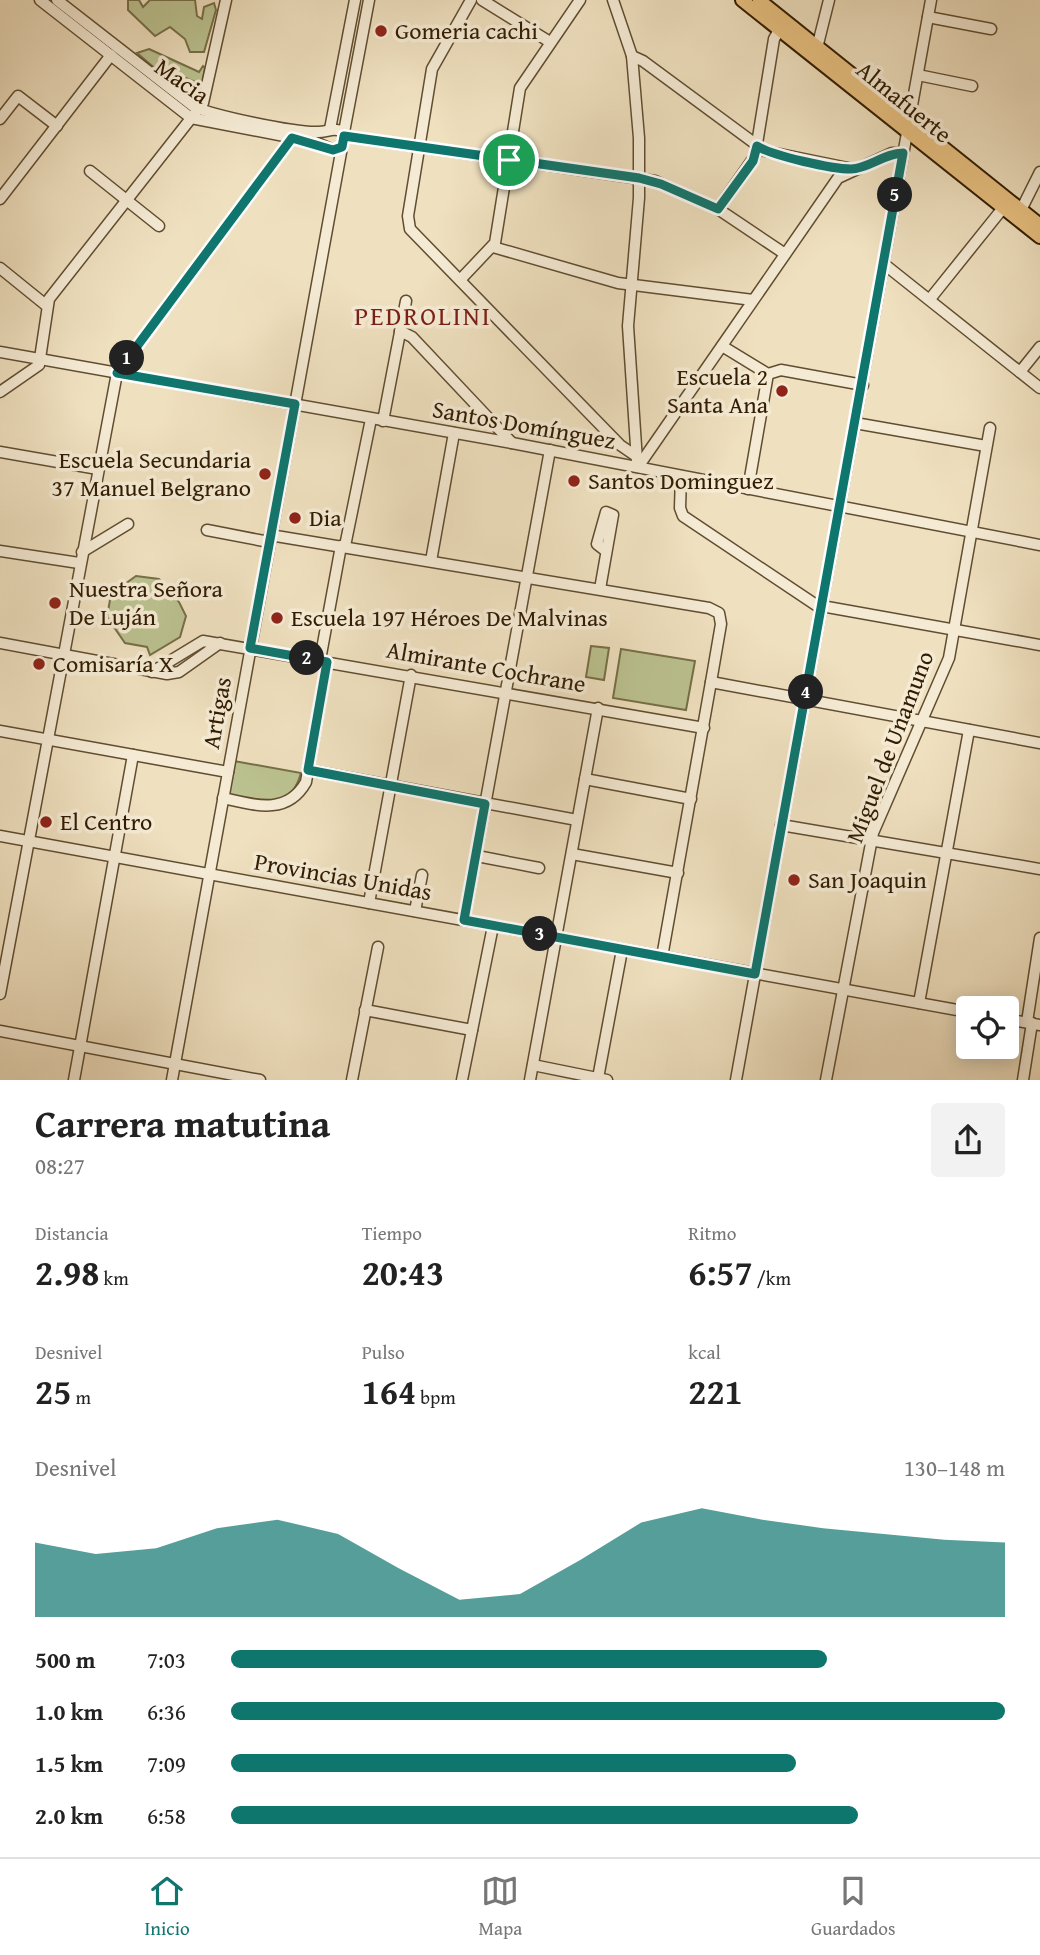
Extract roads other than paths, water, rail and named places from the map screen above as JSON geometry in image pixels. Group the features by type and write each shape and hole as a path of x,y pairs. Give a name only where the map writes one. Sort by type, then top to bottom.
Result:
{"main road":[{"name":"Almafuerte","path":"742,0 1040,225"},
{"name":"Almafuerte","path":"759,0 1040,237"}],"street":[{"name":"Macia","path":"40,0 191,118 292,138 333,150 342,147"},
{"name":"Macia","path":"57,0 198,109 315,132 327,130 639,178 661,184 718,209 785,254"},
{"path":"0,392 35,371 41,359 47,306 52,293 205,98 226,0"},
{"path":"322,146 355,0"},
{"path":"344,134 369,0"},
{"path":"471,0 432,68 408,216 412,233 620,445 636,456"},
{"path":"482,0 550,42"},
{"path":"460,280 493,247 520,88 580,0"},
{"path":"613,0 632,56 639,178 628,326 638,467"},
{"path":"817,48 829,0"},
{"path":"736,1080 931,0"},
{"path":"928,17 990,29"},
{"path":"718,209 753,161 774,38 779,30"},
{"path":"0,199 111,55"},
{"path":"632,56 643,61 757,146 775,155 853,169"},
{"path":"918,75 972,86"},
{"path":"0,119 18,96 57,126"},
{"name":"Artigas","path":"172,1080 344,134"},
{"path":"0,994 117,373 292,138"},
{"path":"638,467 838,178 892,153 903,153"},
{"path":"90,171 159,226"},
{"path":"1021,210 1040,172"},
{"path":"930,299 1003,208"},
{"path":"493,247 631,286 753,300"},
{"path":"884,264 1040,387"},
{"path":"0,268 47,306"},
{"path":"383,421 406,301"},
{"path":"400,331 412,338 512,443"},
{"path":"722,346 768,374 781,370 863,385"},
{"path":"1020,372 1040,347"},
{"name":"Santos Domínguez","path":"0,352 550,450 1040,545"},
{"path":"748,489 768,374"},
{"path":"223,798 267,807 281,804 297,795 306,782 343,546 371,419"},
{"path":"855,423 986,446"},
{"name":"Miguel de Unamuno","path":"826,1080 872,839 949,658 990,428"},
{"path":"431,561 454,433"},
{"path":"464,920 550,450"},
{"path":"0,452 98,469"},
{"path":"681,476 680,508 683,516 821,607 1040,645"},
{"path":"82,552 128,524"},
{"path":"207,530 343,546 709,608 719,613 721,624 712,682 662,957"},
{"path":"0,551 79,564"},
{"path":"600,589 606,551"},
{"name":"Almirante Cochrane","path":"0,643 152,672 200,641 220,643 506,691 704,728"},
{"path":"369,903 411,675"},
{"path":"712,682 1040,743"},
{"path":"530,1080 598,708"},
{"path":"919,1003 969,730"},
{"path":"0,731 228,772"},
{"path":"74,1080 133,755"},
{"path":"308,770 577,820"},
{"path":"584,779 691,799"},
{"path":"781,825 1040,869"},
{"name":"Provincias Unidas","path":"0,836 956,1010"},
{"path":"572,854 678,873"},
{"path":"477,856 539,868"},
{"path":"415,911 422,875"},
{"path":"462,1080 493,926"},
{"path":"1023,1080 1033,1024 1040,938"},
{"path":"352,1080 378,947"},
{"path":"533,1065 602,1079 622,950"},
{"path":"365,1010 472,1030"},
{"path":"0,1031 260,1080"}],"place":[{"name":"Gomeria cachi","path":"381,31"},
{"name":"Escuela 2 Santa Ana","path":"782,391"},
{"name":"Escuela Secundaria 37 Manuel Belgrano","path":"265,474"},
{"name":"Santos Dominguez","path":"574,481"},
{"name":"Dia","path":"295,518"},
{"name":"Nuestra Señora De Luján","path":"55,603"},
{"name":"Escuela 197 Héroes De Malvinas","path":"277,618"},
{"name":"Comisaría X","path":"39,664"},
{"name":"El Centro","path":"46,822"},
{"name":"San Joaquin","path":"794,880"}],"district":[{"name":"PEDROLINI","path":"423,316"}]}
